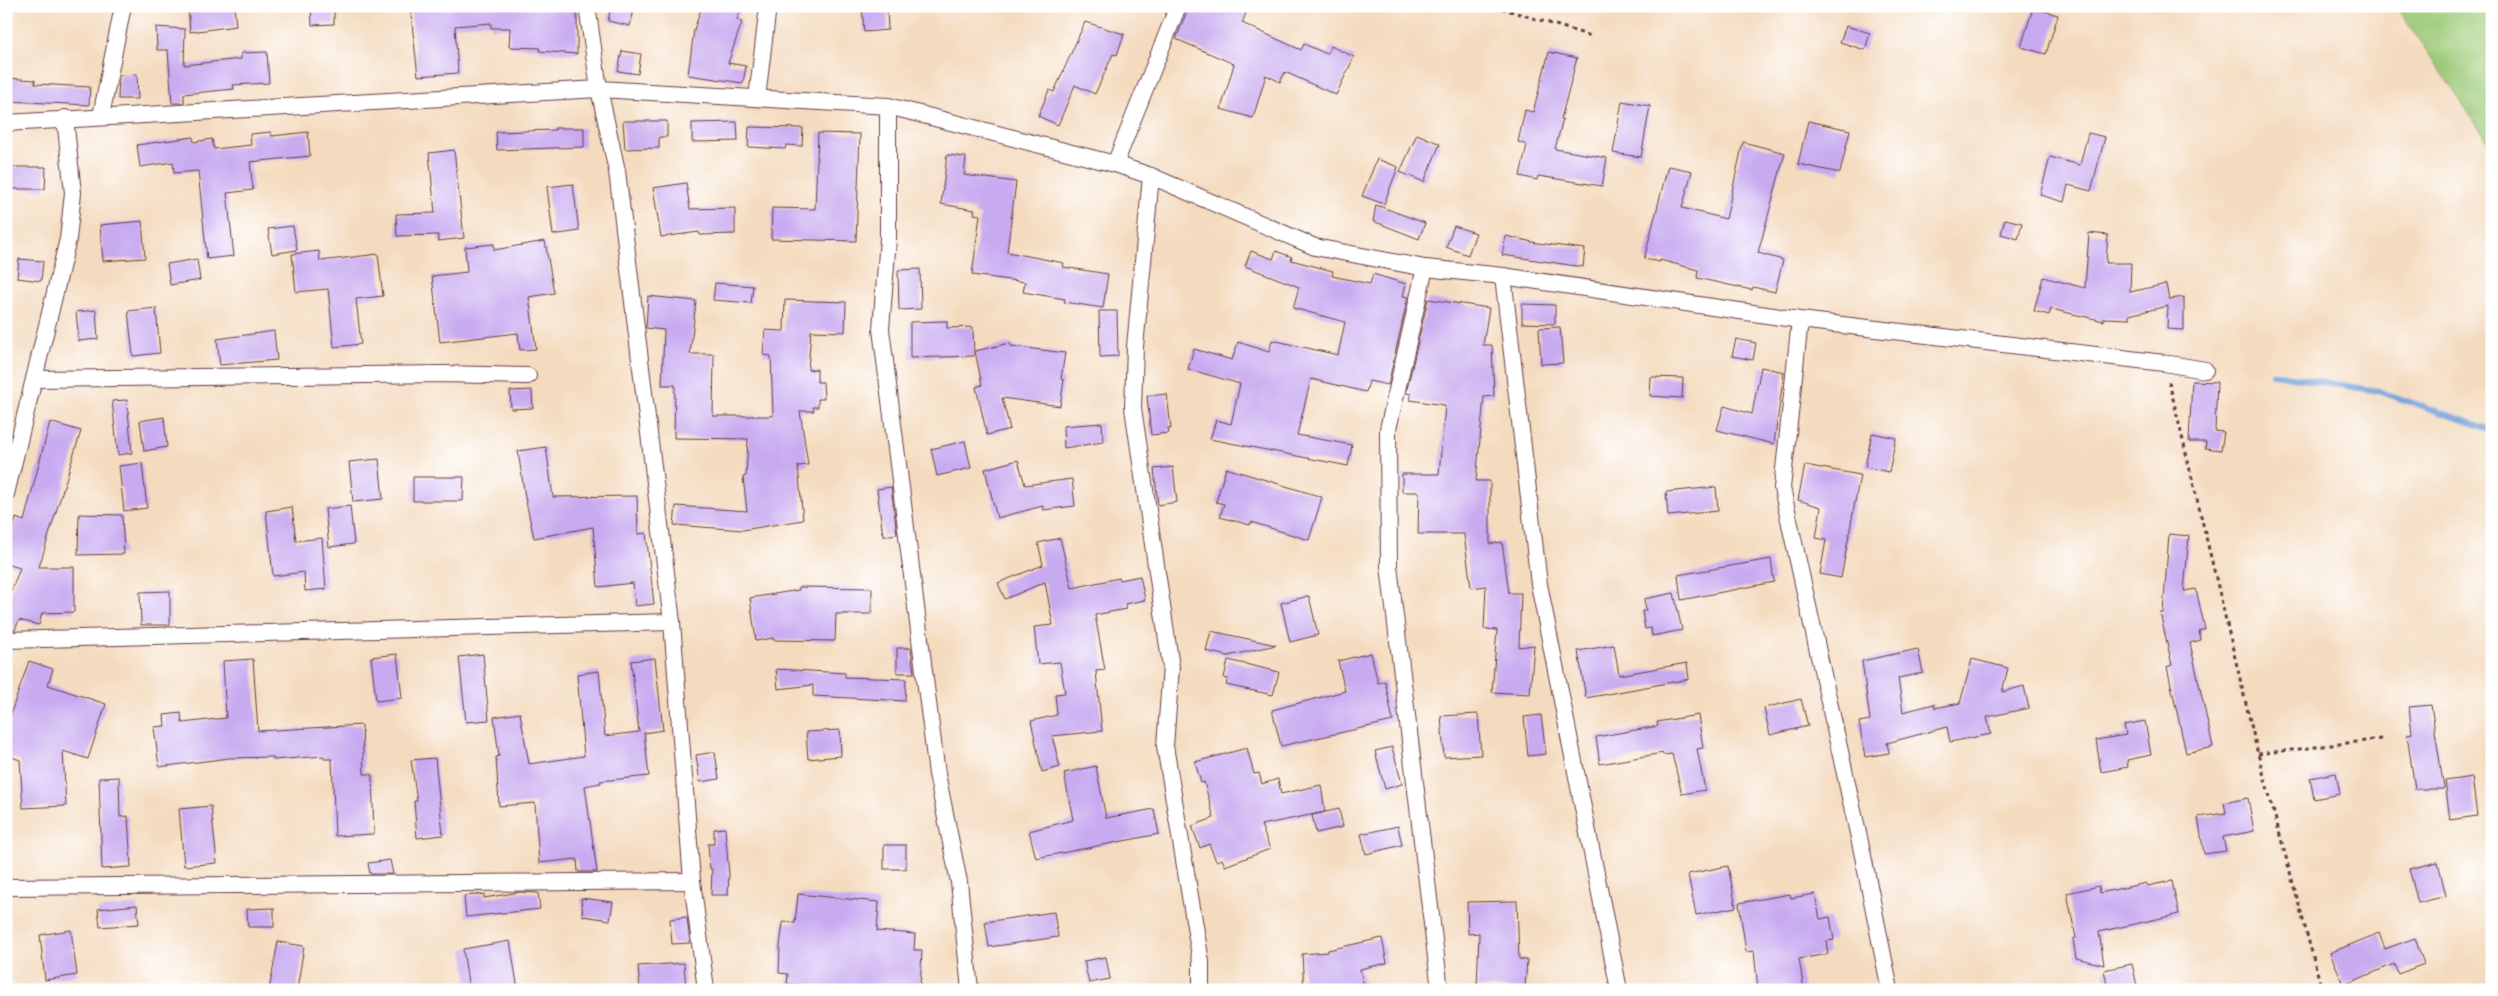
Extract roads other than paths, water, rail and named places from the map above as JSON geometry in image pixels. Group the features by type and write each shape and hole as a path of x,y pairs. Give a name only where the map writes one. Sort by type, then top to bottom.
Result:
{"street":[{"path":"101,116 124,6"},
{"path":"587,6 599,89 618,171 672,622 692,881 706,990"},
{"path":"757,98 768,6"},
{"path":"1115,164 1178,6"},
{"path":"6,123 65,118 599,89 888,106 1115,164 1151,176 1315,247 1425,268 1503,276 1800,320 2164,362 2205,370"},
{"path":"888,106 888,239 881,329 938,774 960,882 970,990"},
{"path":"6,494 68,239 72,193 65,118"},
{"path":"1151,176 1135,347 1133,408 1171,667 1165,746 1201,962 1201,990"},
{"path":"1425,268 1388,429 1388,566 1440,990"},
{"path":"1503,276 1539,584 1619,990"},
{"path":"1800,320 1782,488 1863,856 1890,990"},
{"path":"34,379 443,374 528,376"},
{"path":"6,640 672,622"},
{"path":"6,887 692,881"}],"waterway":[{"path":"2273,374 2378,391 2492,430"}]}
